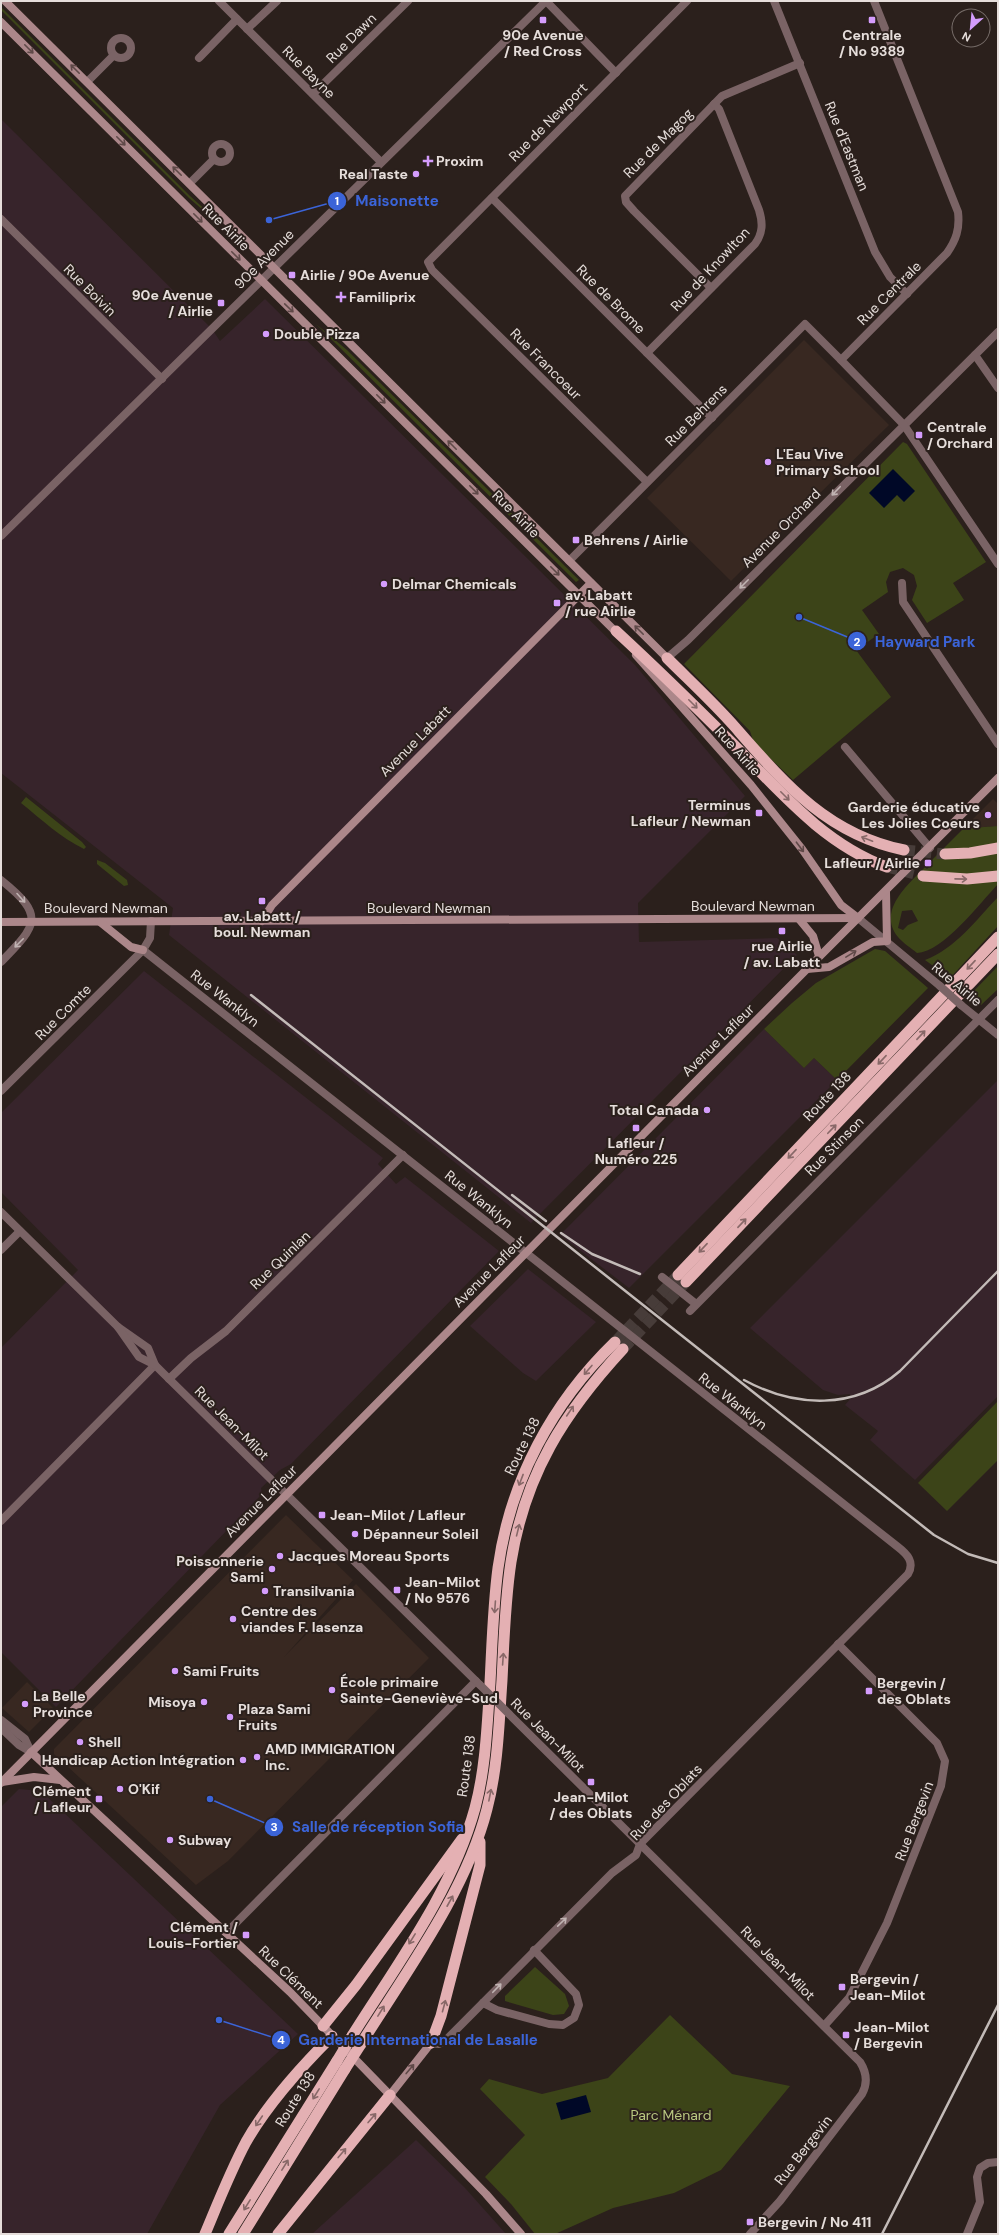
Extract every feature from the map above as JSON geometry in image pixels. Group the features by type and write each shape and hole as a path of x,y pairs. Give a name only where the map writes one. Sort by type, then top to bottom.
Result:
{"highway":[{"path":"616,631 665,676 818,827 850,850 887,867"},
{"path":"667,658 769,764 817,811 853,834 885,846 904,850"},
{"path":"945,854 970,853 998,848"},
{"path":"923,876 967,880 998,876"},
{"name":"Route 138","path":"998,937 682,1279 998,954"},
{"name":"Route 138","path":"229,2234 440,1894 457,1859 468,1830 478,1794 484,1763 497,1581 509,1517 525,1470 550,1422 580,1379 619,1345 566,1418 541,1463 522,1511 509,1579 494,1771 489,1801 480,1833 453,1895 242,2234"},
{"path":"322,2026 356,1986 468,1830"},
{"path":"431,2043 442,2011 480,1865 480,1833"},
{"path":"205,2234 231,2172 253,2130 282,2090 332,2036"},
{"path":"278,2234 390,2095"}],"main road":[{"name":"Rue Airlie","path":"5,1 667,658"},
{"name":"Rue Airlie","path":"1,22 616,631 662,687 751,785 802,849 841,905 858,918"},
{"name":"Avenue Labatt","path":"262,921 272,905 591,583"},
{"name":"Avenue Lafleur","path":"1,1782 819,956 886,892 998,778"},
{"path":"807,969 829,968 873,942 887,941 886,892"},
{"name":"Boulevard Newman","path":"1,922 858,918"},
{"path":"799,919 813,936 819,956"},
{"path":"100,922 131,947 143,950"},
{"name":"Rue Clément","path":"31,1752 286,1988 495,2204 521,2234"},
{"path":"1,1782 34,1777 61,1780"},
{"path":"390,2095 431,2043"}],"street":[{"name":"Rue Bayne","path":"219,1 381,162"},
{"path":"248,29 276,1"},
{"name":"Rue Dawn","path":"313,94 408,1"},
{"path":"546,1 616,73"},
{"name":"90e Avenue","path":"1,536 546,1"},
{"name":"Rue de Newport","path":"428,262 687,1"},
{"name":"Rue d'Eastman","path":"774,1 875,252 890,277 907,294"},
{"name":"Rue Centrale","path":"841,360 947,253 958,233 959,223 955,205 874,1"},
{"path":"199,58 237,19"},
{"path":"87,82 114,55"},
{"name":"Rue de Magog","path":"712,288 634,211 625,199 630,189 714,104 726,94 800,63"},
{"name":"Rue de Knowlton","path":"647,353 755,244 761,234 762,224 759,210 719,109 714,104"},
{"path":"190,183 214,159"},
{"name":"Rue de Brome","path":"492,198 712,418"},
{"name":"Rue Boivin","path":"1,219 162,379"},
{"name":"Rue Francoeur","path":"428,262 432,270 647,482"},
{"name":"Rue Behrens","path":"569,561 805,324 841,360"},
{"name":"Avenue Orchard","path":"667,658 693,635 998,332"},
{"path":"975,355 998,388"},
{"path":"841,360 904,425 998,564"},
{"path":"902,583 903,602 998,744"},
{"path":"845,747 930,848"},
{"path":"1,880 24,900 29,909 31,922 27,935 1,962"},
{"name":"Rue Airlie","path":"858,918 998,1035"},
{"path":"143,950 150,938 151,922"},
{"name":"Rue Comte","path":"1,1092 143,950"},
{"name":"Rue Wanklyn","path":"143,950 898,1546 908,1555 911,1566"},
{"name":"Rue Stinson","path":"690,1311 998,1000"},
{"name":"Rue Quinlan","path":"169,1379 191,1358 226,1331 403,1155"},
{"name":"Rue Jean-Milot","path":"1,1212 118,1327 148,1348 155,1365"},
{"path":"1,1250 20,1231"},
{"path":"662,1277 696,1304"},
{"name":"Rue Jean-Milot","path":"118,1327 139,1357 155,1365 478,1683 860,2062 866,2076"},
{"path":"1,1521 155,1365"},
{"name":"Rue des Oblats","path":"431,2043 439,2044 445,2041 612,1873 636,1855 640,1844 908,1574 911,1566"},
{"name":"Rue Bergevin","path":"824,2026 849,1998 892,1912 941,1786 945,1768 943,1755 932,1736 838,1644"},
{"path":"226,1933 478,1683"},
{"name":"Rue Clément","path":"1,1720 25,1739 31,1752"},
{"name":"Rue Clément","path":"1,1728 19,1745 31,1752"},
{"path":"483,2003 497,2010 549,2024 563,2025 574,2018 579,2005 576,1994 534,1950"},
{"name":"Rue Bergevin","path":"750,2234 774,2209 858,2100 865,2088 866,2076"},
{"path":"967,2234 980,2202 977,2177 980,2168 988,2163 998,2162"}],"shaded area":[{"path":"1,119 212,329 220,341 265,299 635,665 745,796 638,903 639,942 777,938 797,955 531,1223 169,935 173,908 1,773"},
{"name":"L'Eau Vive Primary School","path":"804,340 889,425 731,581 647,498"},
{"name":"Garderie éducative Les Jolies Coeurs","path":"993,799 998,804 998,826 970,828 967,825"},
{"path":"144,971 383,1158 378,1164 396,1184 405,1177 499,1251 291,1464 280,1470 261,1488 262,1494 56,1707 1,1652 1,1348 78,1270 1,1192 1,1113"},
{"path":"764,1029 804,1068 814,1058 837,1080 629,1288 560,1235"},
{"path":"998,1080 998,1396 915,1480 870,1440 878,1431 845,1405 851,1398 850,1394 838,1395 823,1390 750,1328"},
{"path":"528,1269 596,1322 536,1381 523,1373 470,1326"},
{"path":"286,1515 353,1580 284,1657 356,1584 429,1658 228,1861 196,1885 54,1754 54,1749"},
{"path":"27,1682 53,1708 29,1732 2,1708"},
{"path":"19,1789 41,1791 298,2034 220,2105 147,2234 1,2234 1,1807"},
{"path":"416,2140 465,2188 506,2234 312,2234"}],"green space":[{"path":"1,7 190,196 220,223 219,224 189,198 1,10"},
{"path":"316,324 347,350 579,580 576,582"},
{"path":"903,442 907,444 986,562 953,583 964,600 927,623 912,600 917,586 914,575 903,568 890,572 886,582 888,592 862,610 879,634 856,650 891,697 793,780 754,743 750,731 684,664"},
{"path":"26,797 82,842 86,847 84,849 67,839 21,803"},
{"path":"967,825 970,828 998,826 998,843 987,845 998,852 998,884 949,936 927,951 917,953 898,937 892,927 891,917 897,899 903,890 925,867 927,869 931,865 929,863","holes":["912,910 918,921 908,925 903,930 898,928 902,911"]},
{"path":"97,860 105,863 127,880 128,885 124,886 97,864"},
{"path":"998,897 998,926 950,978 925,960 946,949 956,941 974,924"},
{"path":"875,949 885,951 928,988 837,1080 814,1058 804,1068 764,1029 816,983"},
{"path":"998,966 998,989 981,1005 970,995"},
{"path":"998,1401 998,1460 947,1511 918,1483"},
{"path":"535,1967 565,1994 569,2006 564,2014 553,2015 505,2001 505,1996"},
{"name":"Parc Ménard","path":"670,2015 732,2074 790,2086 721,2170 674,2193 613,2208 555,2234 535,2234 511,2204 485,2177 525,2135 480,2089 489,2079 542,2094 608,2078"}],"water":[{"path":"893,469 915,491 904,502 897,495 884,508 869,493"},
{"path":"586,2095 591,2112 561,2120 556,2103"}],"tunnel":[{"path":"904,850 945,854"},
{"path":"887,867 923,876"},
{"path":"615,1342 678,1275"},
{"path":"623,1349 686,1282"}],"railway":[{"path":"251,995 934,1535 968,1554 998,1563"},
{"path":"512,1195 546,1221"},
{"path":"561,1233 592,1254 640,1274"},
{"path":"744,1380 784,1396 804,1400 824,1401 864,1393 882,1384 900,1371 998,1271"},
{"path":"882,2234 998,2005"}],"place":[{"name":"90e Avenue / Red Cross","path":"543,20"},
{"name":"Centrale / No 9389","path":"872,20"},
{"name":"Proxim","path":"428,161"},
{"name":"Real Taste","path":"416,174"},
{"name":"Maisonette","path":"269,220"},
{"name":"Airlie / 90e Avenue","path":"292,275"},
{"name":"Familiprix","path":"341,297"},
{"name":"90e Avenue / Airlie","path":"221,303"},
{"name":"Double Pizza","path":"266,334"},
{"name":"Centrale / Orchard","path":"919,435"},
{"name":"L'Eau Vive Primary School","path":"768,462"},
{"name":"Behrens / Airlie","path":"576,540"},
{"name":"Delmar Chemicals","path":"384,584"},
{"name":"av. Labatt / rue Airlie","path":"557,603"},
{"name":"Hayward Park","path":"799,617"},
{"name":"Terminus Lafleur / Newman","path":"759,813"},
{"name":"Garderie éducative Les Jolies Coeurs","path":"988,815"},
{"name":"Lafleur / Airlie","path":"928,863"},
{"name":"av. Labatt / boul. Newman","path":"262,901"},
{"name":"rue Airlie / av. Labatt","path":"782,931"},
{"name":"Total Canada","path":"707,1110"},
{"name":"Lafleur / Numéro 225","path":"636,1128"},
{"name":"Jean-Milot / Lafleur","path":"322,1515"},
{"name":"Dépanneur Soleil","path":"355,1534"},
{"name":"Jacques Moreau Sports","path":"280,1556"},
{"name":"Poissonnerie Sami","path":"272,1569"},
{"name":"Jean-Milot / No 9576","path":"397,1590"},
{"name":"Transilvania","path":"265,1591"},
{"name":"Centre des viandes F. Iasenza","path":"233,1619"},
{"name":"Sami Fruits","path":"175,1671"},
{"name":"École primaire Sainte-Geneviève-Sud","path":"332,1690"},
{"name":"Bergevin / des Oblats","path":"869,1691"},
{"name":"Misoya","path":"204,1702"},
{"name":"La Belle Province","path":"25,1704"},
{"name":"Plaza Sami Fruits","path":"230,1717"},
{"name":"Shell","path":"80,1742"},
{"name":"AMD IMMIGRATION Inc.","path":"257,1757"},
{"name":"Handicap Action Intégration","path":"243,1760"},
{"name":"Jean-Milot / des Oblats","path":"591,1782"},
{"name":"O'Kif","path":"120,1789"},
{"name":"Clément / Lafleur","path":"99,1799"},
{"name":"Salle de réception Sofia","path":"210,1799"},
{"name":"Subway","path":"170,1840"},
{"name":"Clément / Louis-Fortier","path":"246,1935"},
{"name":"Bergevin / Jean-Milot","path":"842,1987"},
{"name":"Garderie International de Lasalle","path":"219,2020"},
{"name":"Jean-Milot / Bergevin","path":"846,2035"},
{"name":"Bergevin / No 411","path":"750,2222"}]}
